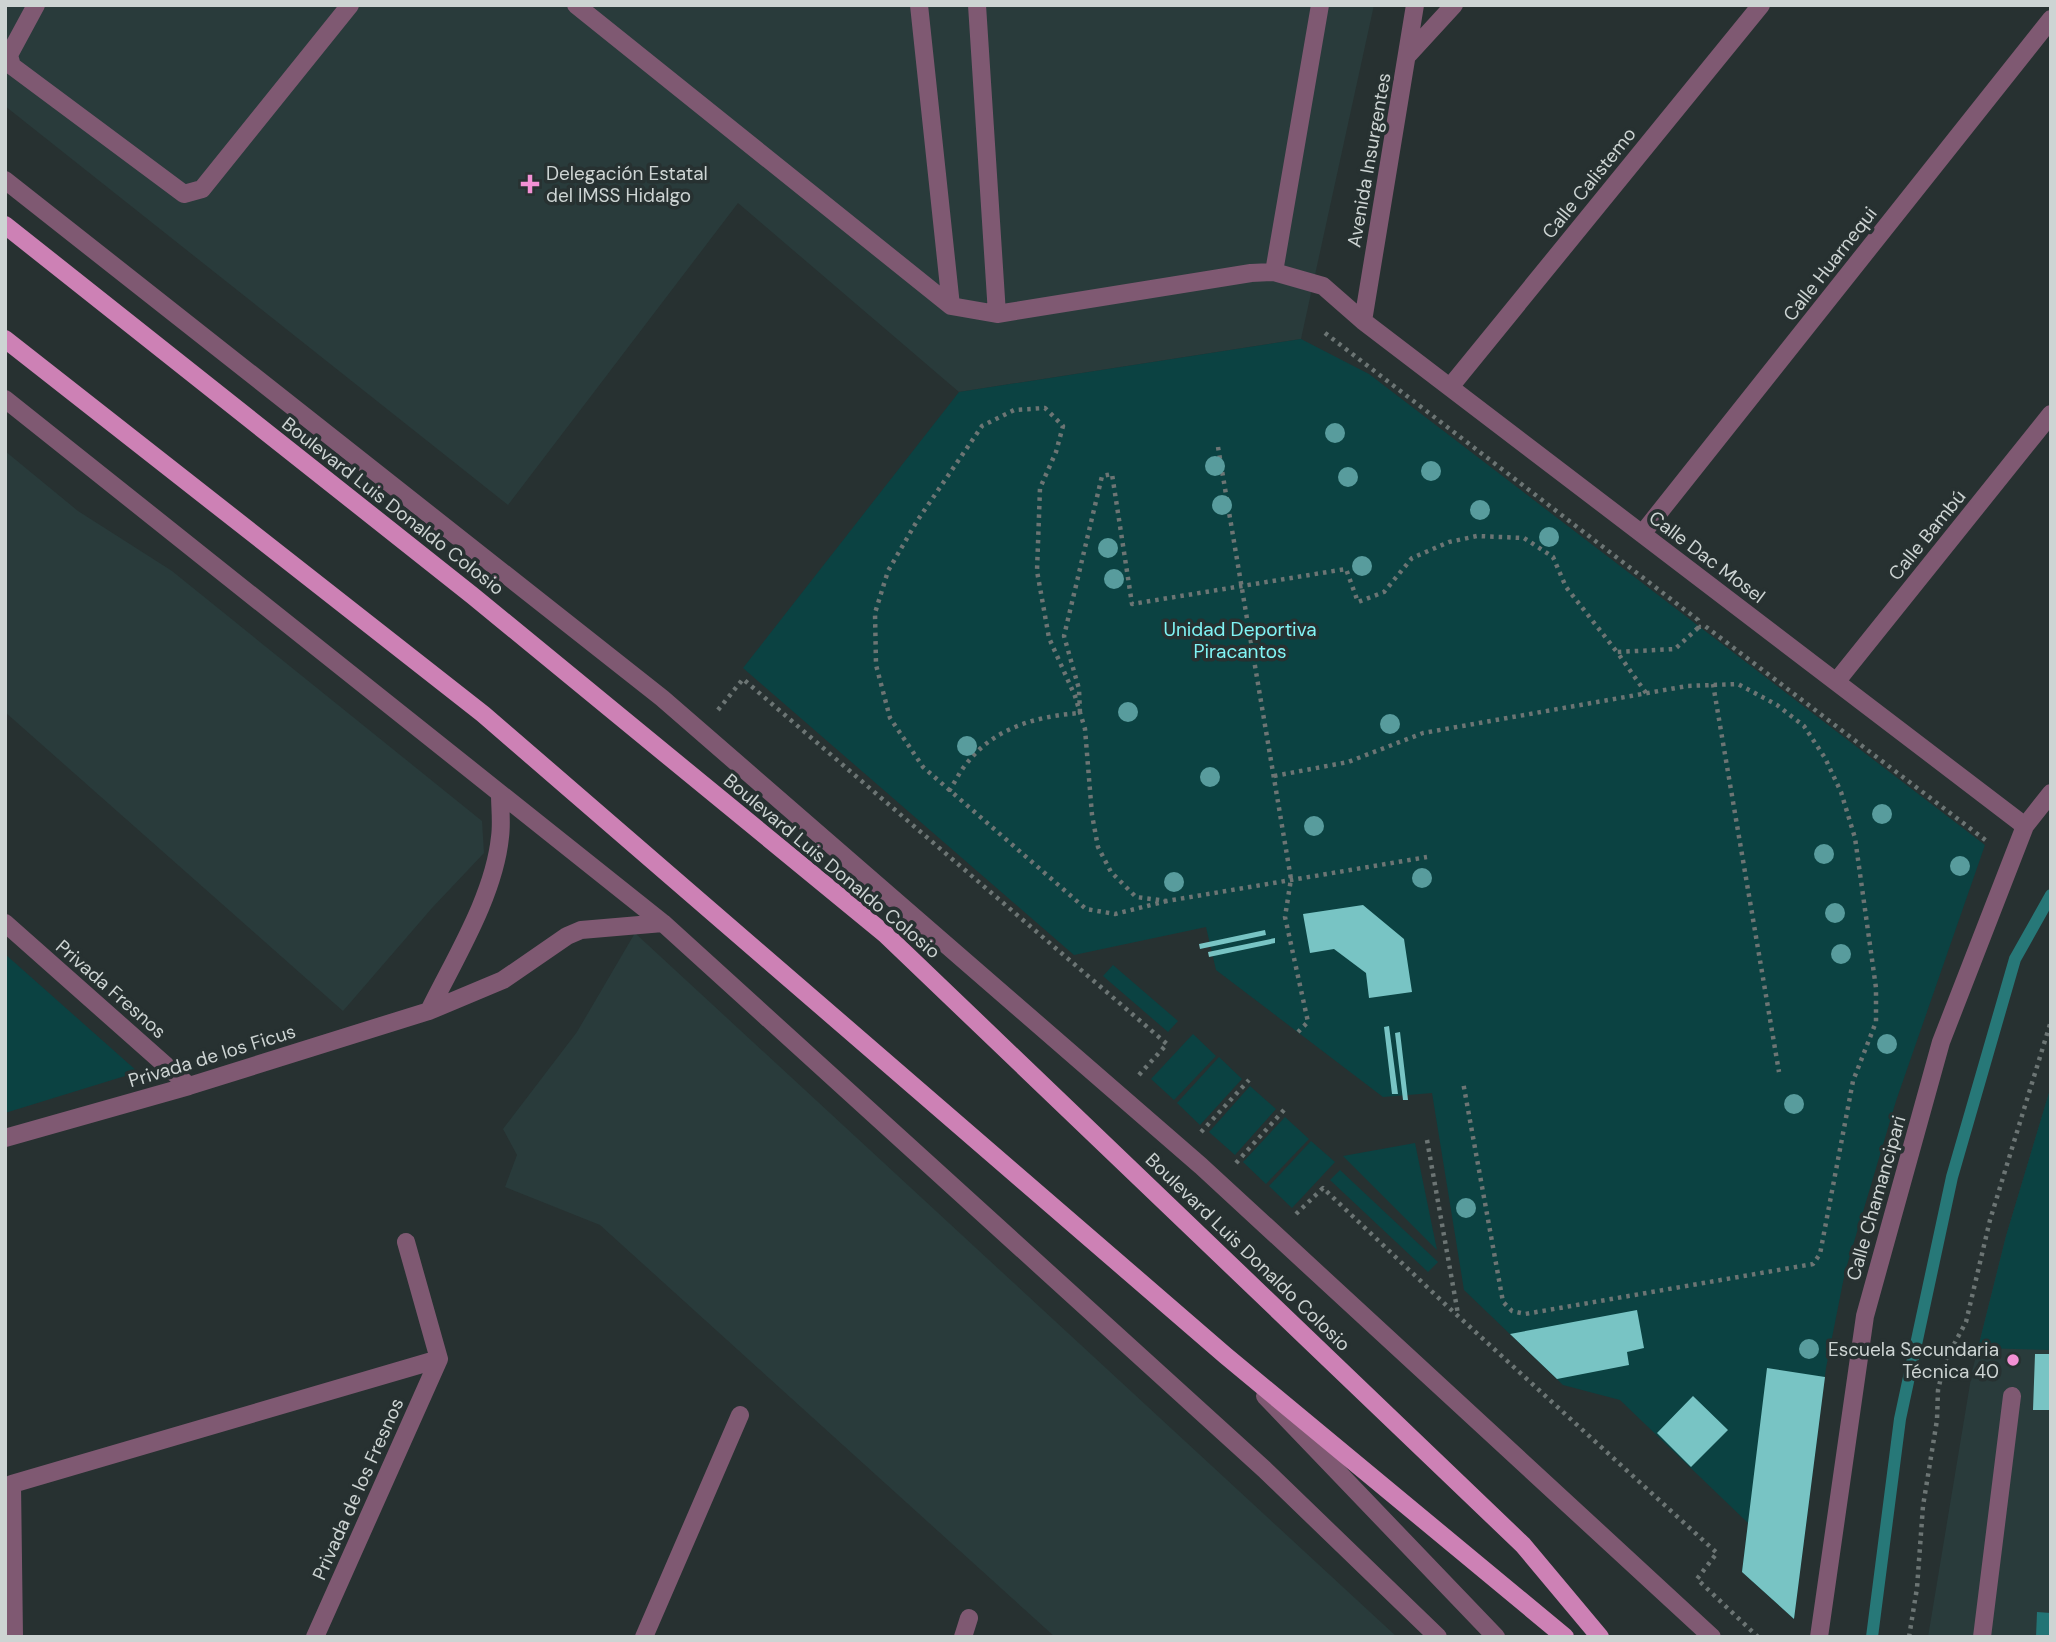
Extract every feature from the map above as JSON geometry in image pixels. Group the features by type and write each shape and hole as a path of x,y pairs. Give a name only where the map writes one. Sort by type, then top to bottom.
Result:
{"main road":[{"name":"Boulevard Luis Donaldo Colosio","path":"5,225 484,604 885,934 1524,1545 1600,1637"},
{"path":"5,339 483,714 1226,1356 1565,1637"}],"street":[{"path":"36,5 9,55 12,66 184,194 202,189 350,5"},
{"path":"576,5 951,306 997,314 1251,273 1274,272 1320,5"},
{"path":"919,5 951,306"},
{"path":"977,5 997,314"},
{"name":"Avenida Insurgentes","path":"1363,321 1415,5"},
{"path":"1409,54 1454,5"},
{"name":"Calle Calistemo","path":"1450,387 1761,5"},
{"name":"Calle Huarnequi","path":"1642,534 2051,19"},
{"path":"5,180 662,698 1201,1166 1712,1637"},
{"name":"Calle Dac Mosel","path":"1274,272 1323,286 1363,321 2025,826"},
{"path":"5,399 663,923 1264,1469 1438,1637"},
{"name":"Calle Bambú","path":"1836,682 2051,414"},
{"name":"Calle Chamancipari","path":"1819,1637 1865,1316 1941,1042 2025,826 2051,793"},
{"path":"429,1011 482,905 494,872 500,836 500,794"},
{"name":"Privada Fresnos","path":"5,923 189,1086"},
{"name":"Privada de los Ficus","path":"5,1138 189,1086 429,1011 503,980 567,936 581,930 663,923"},
{"path":"15,1637 12,1484 439,1359 406,1242"},
{"path":"1226,1356 1496,1637"},
{"name":"Privada de los Fresnos","path":"315,1637 439,1359"},
{"path":"1982,1637 2012,1396"},
{"path":"644,1637 740,1415"},
{"path":"963,1637 969,1618"}],"path":[{"path":"1325,333 1698,620 1699,626"},
{"path":"1167,901 1136,897 1111,872 1098,847 1092,815 1085,729 1075,696 1049,638 1037,571 1040,488 1056,452 1063,426 1045,408 1014,410 982,426 887,571 875,614 876,665 890,718 923,767 1086,909 1115,914 1167,901 1427,857"},
{"path":"1218,447 1291,879 1285,918 1308,1022 1298,1032"},
{"path":"1080,713 1079,689 1064,636 1102,476 1112,474 1132,604 1346,569 1358,602 1384,592 1412,558 1449,542 1477,536 1524,538 1553,557 1566,587 1618,652 1646,693"},
{"path":"1618,652 1675,649 1699,626 1705,626 1991,845"},
{"path":"716,712 743,679 1086,973 1167,1044 1136,1077 1145,1086"},
{"path":"1274,776 1348,762 1423,733 1646,693 1713,684 1738,684 1777,705 1804,726 1825,758 1841,792 1855,838 1876,988 1876,1022 1853,1081 1820,1254 1812,1264 1525,1314 1512,1311 1503,1302 1500,1289 1463,1083"},
{"path":"1713,684 1780,1072"},
{"path":"949,791 967,762 998,734 1029,721 1080,713"},
{"path":"1909,1637 1917,1588 1923,1506 1937,1420 1938,1390 1945,1360 1966,1322 1990,1220 2051,1021"},
{"path":"1198,1135 1249,1080"},
{"path":"1225,1159 1234,1167 1284,1110"},
{"path":"1427,1140 1458,1315"},
{"path":"1290,1219 1323,1188 1717,1553 1697,1579 1758,1637"}],"shaded area":[{"path":"5,5 1374,5 1301,339 959,392 738,203 508,505 5,106"},
{"path":"5,451 78,511 172,571 482,821 484,853 432,908 343,1011 5,712"},
{"path":"635,933 1397,1637 1055,1637 600,1225 505,1187 517,1155 503,1129 577,1032"},
{"name":"Escuela Secundaria Técnica 40","path":"2051,1086 2051,1637 1928,1637 1972,1372 2006,1236"},
{"path":"2037,1612 2051,1613 2051,1637 2036,1637"}],"green space":[{"name":"Unidad Deportiva Piracantos","path":"1301,339 1369,374 1985,845 1896,1101 1845,1272 1826,1368 1794,1619 1742,1572 1748,1523 1620,1400 1563,1385 1464,1290 1432,1093 1383,1097 1216,970 1206,927 1074,955 743,668 959,392"},
{"path":"5,954 138,1072 5,1113"},
{"path":"1113,965 1178,1021 1168,1032 1103,976"},
{"path":"1193,1034 1216,1056 1174,1100 1151,1079"},
{"path":"1219,1057 1242,1079 1200,1125 1177,1103"},
{"path":"1250,1086 1276,1109 1235,1155 1209,1132"},
{"path":"2051,1086 2051,1350 1978,1348 2006,1236"},
{"path":"1285,1117 1309,1139 1266,1184 1243,1162"},
{"path":"1311,1141 1335,1162 1292,1208 1269,1186"},
{"path":"1415,1143 1437,1250 1343,1156"},
{"path":"1340,1170 1438,1262 1428,1272 1330,1180"}],"building":[{"path":"1363,905 1404,939 1412,992 1369,998 1366,973 1334,949 1310,953 1303,914"},
{"path":"1265,930 1266,935 1200,949 1199,944"},
{"path":"1275,938 1275,943 1209,957 1208,952"},
{"path":"1389,1026 1398,1094 1392,1094 1384,1027"},
{"path":"1400,1032 1408,1100 1403,1100 1395,1033"},
{"path":"1637,1310 1644,1348 1627,1352 1629,1365 1557,1379 1510,1334"},
{"path":"2035,1354 2051,1354 2051,1410 2033,1410"},
{"path":"1767,1368 1825,1377 1794,1619 1742,1572"},
{"path":"1693,1396 1728,1430 1691,1467 1657,1433"}],"waterway":[{"path":"1872,1637 1900,1419 1952,1177 2015,959 2051,895"}],"place":[{"name":"Delegación Estatal del IMSS Hidalgo","path":"530,184"},
{"name":"Escuela Secundaria Técnica 40","path":"2013,1360"}]}
